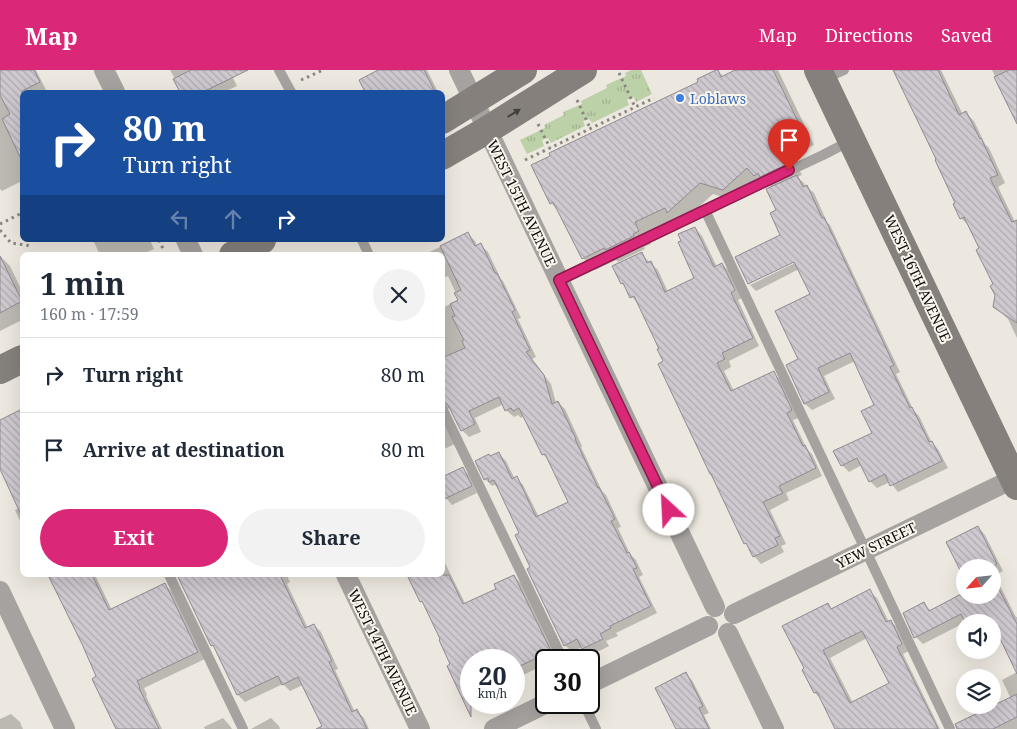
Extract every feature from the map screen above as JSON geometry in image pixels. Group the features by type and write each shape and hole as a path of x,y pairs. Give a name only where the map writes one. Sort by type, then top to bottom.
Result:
{"main road":[{"path":"445,118 524,70"},
{"path":"445,154 583,70"},
{"name":"WEST 16TH AVENUE","path":"828,73 852,140 1016,481"},
{"path":"239,252 258,242"},
{"path":"0,370 20,360"}],"street":[{"path":"104,70 114,90"},
{"name":"WEST 15TH AVENUE","path":"459,70 715,607"},
{"name":"YEW STREET","path":"734,614 1016,481"},
{"name":"WEST 14TH AVENUE","path":"347,577 420,729"},
{"path":"0,591 66,729"},
{"path":"724,606 732,610 734,614 736,618 735,627 724,635 714,633 708,626 707,617 715,607 724,606"},
{"path":"600,679 708,626"},
{"path":"728,633 774,729"},
{"path":"494,729 535,709"}],"lane":[{"path":"279,70 290,90"},
{"path":"559,280 852,140"},
{"path":"705,210 950,729"},
{"path":"445,414 558,649"},
{"path":"170,577 244,729"},
{"path":"589,714 596,729"}],"path":[{"path":"619,73 635,107"},
{"path":"525,160 654,98"},
{"path":"576,99 590,128"},
{"path":"538,124 550,148"},
{"path":"0,223 20,214"},
{"path":"0,230 11,243 32,246"},
{"path":"160,242 164,250"}],"green space":[{"path":"631,70 641,70 652,94 636,102 634,97 627,100 629,105 592,123 589,119 583,121 585,126 551,143 548,138 542,140 544,146 527,154 520,140 545,128 544,125 564,115 563,112 582,104 581,101 607,88 606,85 626,76 625,73"}],"building":[{"path":"0,70 34,70 40,82 20,90 20,157 2,119 10,114 0,95"},
{"path":"191,70 248,70 207,90 179,90 173,79"},
{"path":"378,70 424,70 434,90 364,90 359,80"},
{"path":"718,70 721,77 735,70 773,70 803,132 783,142 791,162 760,177 758,173 754,176 747,168 723,190 700,183 667,213 665,208 635,222 639,231 633,234 634,236 582,259 553,202 550,204 531,165 550,156 549,153 698,82 697,79"},
{"path":"893,70 938,70 959,115 966,111 981,138 998,175 990,178 1012,222 1017,220 1017,323 993,307 995,295 990,286 993,284 976,250 979,248 964,217 960,219 936,159"},
{"path":"1009,70 1017,70 1017,124 994,77"},
{"path":"797,175 803,187 807,185 822,218 824,217 894,365 890,367 910,408 912,407 929,442 932,441 942,461 890,486 885,474 869,482 857,458 841,466 833,451 872,433 861,411 874,405 850,353 818,368 829,392 804,404 786,365 798,359 775,311 810,294 794,262 748,284 735,257 780,235 770,213 776,210 766,189"},
{"path":"695,227 714,267 722,263 735,290 731,293 753,338 722,353 725,359 717,363 731,391 774,371 792,410 787,413 816,468 779,486 783,493 763,502 780,536 775,538 778,545 753,557 746,543 744,544 658,364 663,361 657,349 659,349 634,296 630,298 612,266 642,252 647,263 651,261 665,292 694,278 678,242 681,241 678,234"},
{"path":"468,232 475,246 481,243 515,310 512,312 530,350 526,352 544,375 552,404 558,401 598,488 615,519 611,521 637,568 633,569 651,606 610,626 611,628 600,634 603,639 582,649 577,639 564,646 527,569 530,567 515,535 519,533 494,480 489,482 488,478 484,480 475,461 489,454 490,456 499,452 512,479 517,476 536,517 568,502 545,454 542,455 519,408 513,411 511,408 505,411 499,397 469,411 475,424 461,431 445,402 445,357 465,348 462,341 464,340 452,317 455,316 450,304 458,300 454,293 461,290 445,256 445,252 443,252 440,246"},
{"path":"0,256 20,297 20,302 0,313"},
{"path":"20,410 20,513 0,469 0,420"},
{"path":"463,467 472,486 445,499 445,476"},
{"path":"978,526 994,559 956,559 956,562 946,542"},
{"path":"445,575 449,575 463,604 496,589 494,584 514,575 550,649 535,649 535,659 525,664 525,649 460,649 460,694 447,666 450,664 440,639 422,601 420,602 408,577 445,577"},
{"path":"49,577 93,577 109,610 165,583 198,652 137,681 159,729 116,729 92,679 96,676"},
{"path":"178,577 281,577 305,628 314,624 332,661 329,662 352,712 357,709 367,729 316,729 322,726 298,677 282,685 278,676 237,695 213,645 211,646"},
{"path":"870,589 886,622 891,620 902,644 897,647 938,729 835,729 817,692 814,693 802,670 804,668 782,626 828,603 831,609","holes":["862,631 889,683 850,703 823,650"]},
{"path":"1001,593 1017,624 1017,674 1001,641 1001,614 956,614 956,617 914,638 903,613 924,602 929,611 956,597 956,604 1001,604"},
{"path":"686,672 703,706 699,708 709,729 676,729 655,688"},
{"path":"1017,694 1017,717 993,729 957,729 955,724 976,714 1001,714 1001,702"}],"place":[{"name":"Loblaws","path":"680,98"}],"route":[{"path":"669,510 559,280 789,170"}]}
